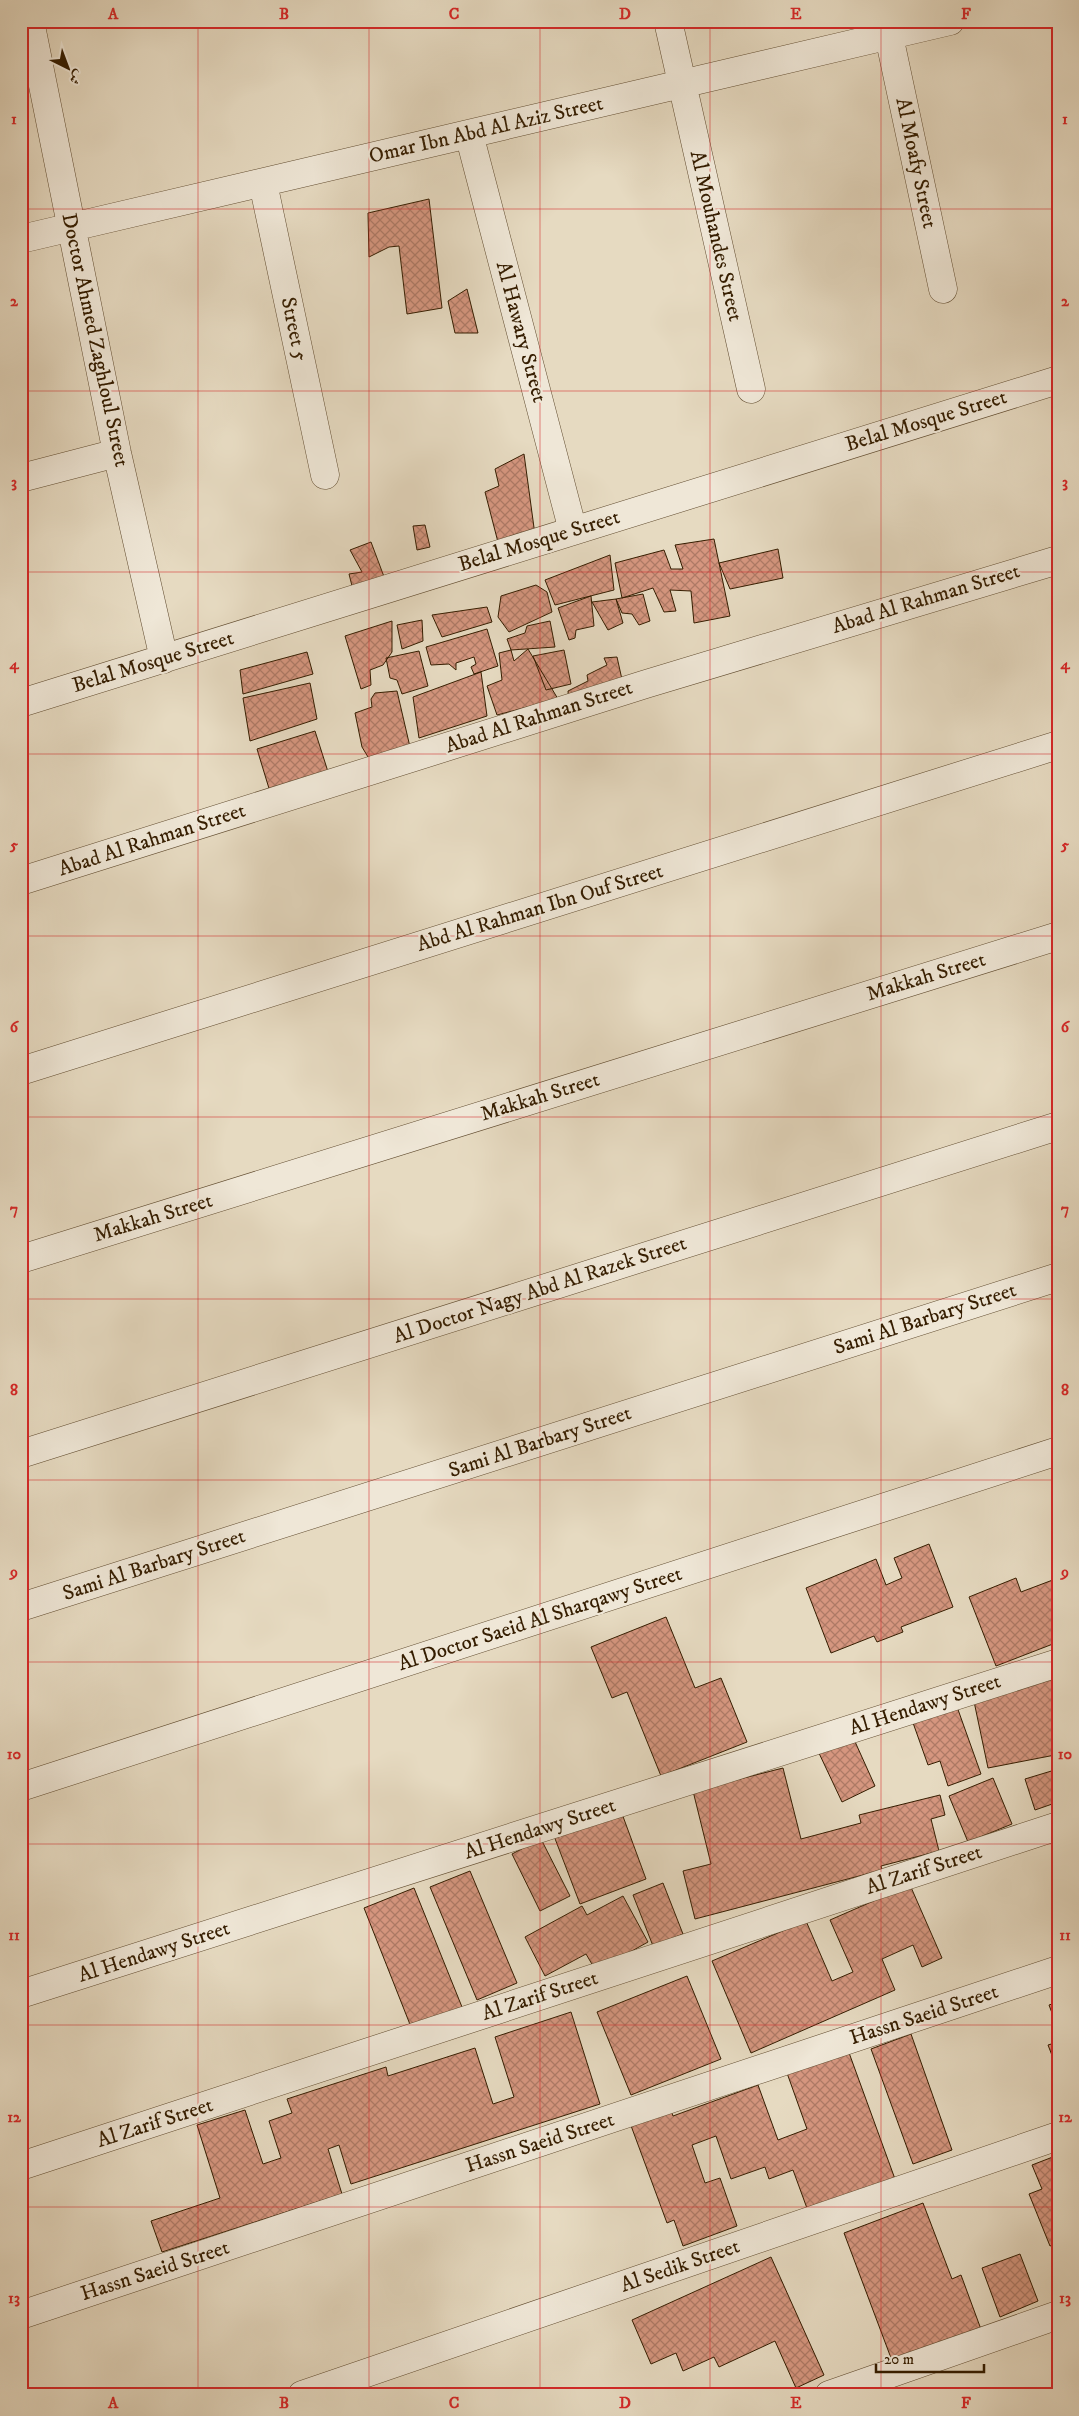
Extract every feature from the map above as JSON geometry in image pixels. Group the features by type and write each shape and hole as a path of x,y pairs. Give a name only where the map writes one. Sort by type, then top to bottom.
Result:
{"street":[{"name":"Doctor Ahmed Zaghloul Street","path":"30,21 117,453 164,659"},
{"name":"Al Mouhandes Street","path":"668,21 750,388"},
{"name":"Omar Ibn Abd Al Aziz Street","path":"21,239 950,21"},
{"name":"Al Moafy Street","path":"889,36 943,289"},
{"name":"Al Hawary Street","path":"469,134 573,530"},
{"name":"Street 5","path":"263,182 325,475"},
{"name":"Belal Mosque Street","path":"21,703 1058,380"},
{"path":"21,478 117,453"},
{"name":"Abad Al Rahman Street","path":"21,882 646,684 1058,560"},
{"name":"Abd Al Rahman Ibn Ouf Street","path":"21,1071 1058,745"},
{"name":"Makkah Street","path":"21,1259 1058,936"},
{"name":"Al Doctor Nagy Abd Al Razek Street","path":"21,1454 1058,1126"},
{"name":"Sami Al Barbary Street","path":"21,1607 1058,1277"},
{"name":"Al Doctor Saeid Al Sharqawy Street","path":"21,1787 1058,1452"},
{"name":"Al Hendawy Street","path":"21,1994 1058,1663"},
{"name":"Al Zarif Street","path":"21,2166 1058,1826"},
{"name":"Hassn Saeid Street","path":"21,2316 1058,1970"},
{"name":"Al Sedik Street","path":"302,2395 1058,2136"},
{"path":"829,2395 1058,2315"}],"building":[{"path":"429,199 442,308 407,314 399,246 389,247 369,257 368,213"},
{"path":"467,289 478,333 455,333 448,301"},
{"path":"524,454 535,535 499,546 485,492 499,486 495,469"},
{"path":"425,525 430,547 417,550 413,526"},
{"path":"714,539 730,616 694,623 691,591 670,590 676,611 664,612 653,588 622,598 615,563 664,550 671,569 683,569 675,545"},
{"path":"371,542 386,582 354,594 349,574 362,572 350,550"},
{"path":"778,549 783,578 730,589 719,563"},
{"path":"610,555 614,590 555,605 545,580"},
{"path":"536,585 547,592 552,612 509,632 498,617 501,596"},
{"path":"643,594 650,621 639,625 632,614 622,613 616,599"},
{"path":"591,596 594,626 576,630 575,638 569,640 558,608"},
{"path":"616,599 623,623 608,630 592,602"},
{"path":"487,607 492,622 442,637 432,615"},
{"path":"422,620 423,641 402,649 397,625"},
{"path":"392,621 392,652 383,665 370,670 371,685 361,689 345,636"},
{"path":"550,621 555,647 511,650 507,639 525,633 527,626"},
{"path":"487,629 498,666 474,674 471,667 476,664 474,657 456,663 456,670 449,664 431,665 426,647"},
{"path":"528,649 558,699 497,715 487,686 502,680 499,653 511,650 514,661"},
{"path":"564,650 571,684 546,690 533,656"},
{"path":"419,651 428,686 402,694 397,680 390,678 386,658"},
{"path":"307,652 313,674 243,694 240,670"},
{"path":"617,657 623,684 569,704 568,691 588,681 587,675 607,665 604,658"},
{"path":"481,672 487,716 419,738 413,697"},
{"path":"310,683 317,719 250,741 243,698"},
{"path":"397,691 410,747 371,762 362,747 355,713 372,707 371,699 375,693"},
{"path":"315,731 330,778 271,795 257,749"},
{"path":"929,1544 953,1607 901,1627 903,1632 877,1642 874,1636 831,1653 806,1588 876,1559 886,1585 902,1578 894,1558"},
{"path":"1016,1578 1021,1592 1058,1578 1058,1642 996,1666 969,1597"},
{"path":"666,1617 695,1688 721,1678 747,1742 661,1776 627,1692 612,1698 591,1647"},
{"path":"1058,1677 1058,1759 1055,1755 988,1768 972,1692"},
{"path":"956,1704 981,1774 948,1786 940,1761 928,1765 912,1720"},
{"path":"852,1735 875,1786 842,1802 818,1751"},
{"path":"783,1768 801,1839 861,1823 859,1815 940,1795 945,1815 931,1819 939,1851 881,1866 882,1870 695,1919 683,1871 711,1864 693,1791"},
{"path":"1058,1769 1058,1802 1035,1810 1025,1779"},
{"path":"993,1778 1012,1824 968,1842 949,1796"},
{"path":"621,1811 646,1879 580,1904 554,1836"},
{"path":"541,1839 570,1896 540,1911 512,1854"},
{"path":"470,1871 517,1983 477,2000 430,1887"},
{"path":"663,1883 683,1934 653,1946 633,1895"},
{"path":"910,1885 942,1958 922,1967 913,1945 882,1959 895,1990 751,2053 712,1961 806,1921 832,1981 853,1972 830,1920"},
{"path":"414,1888 462,2007 411,2027 364,1908"},
{"path":"623,1896 648,1942 596,1971 586,1954 545,1976 525,1937 582,1906 587,1915"},
{"path":"687,1976 721,2059 631,2095 597,2012"},
{"path":"1058,2002 1058,2029 1049,2005"},
{"path":"571,2012 600,2104 351,2184 339,2145 328,2149 342,2194 162,2252 151,2221 220,2198 197,2125 245,2110 263,2164 281,2158 269,2121 292,2113 287,2099 386,2067 388,2076 475,2048 493,2104 514,2097 495,2037"},
{"path":"911,2034 952,2150 913,2164 871,2049"},
{"path":"1058,2042 1058,2071 1048,2045"},
{"path":"848,2050 895,2179 808,2211 793,2170 769,2179 765,2167 731,2179 716,2136 692,2145 705,2183 720,2178 737,2226 683,2246 674,2220 667,2223 630,2123 670,2108 673,2116 758,2085 778,2140 807,2129 787,2073"},
{"path":"1058,2155 1058,2243 1050,2246 1029,2194 1042,2189 1032,2165"},
{"path":"923,2203 952,2279 961,2275 982,2332 894,2366 844,2233"},
{"path":"1020,2254 1038,2301 1000,2317 982,2268"},
{"path":"771,2257 824,2375 796,2388 775,2341 719,2367 714,2357 683,2371 676,2353 651,2364 632,2320"}]}
